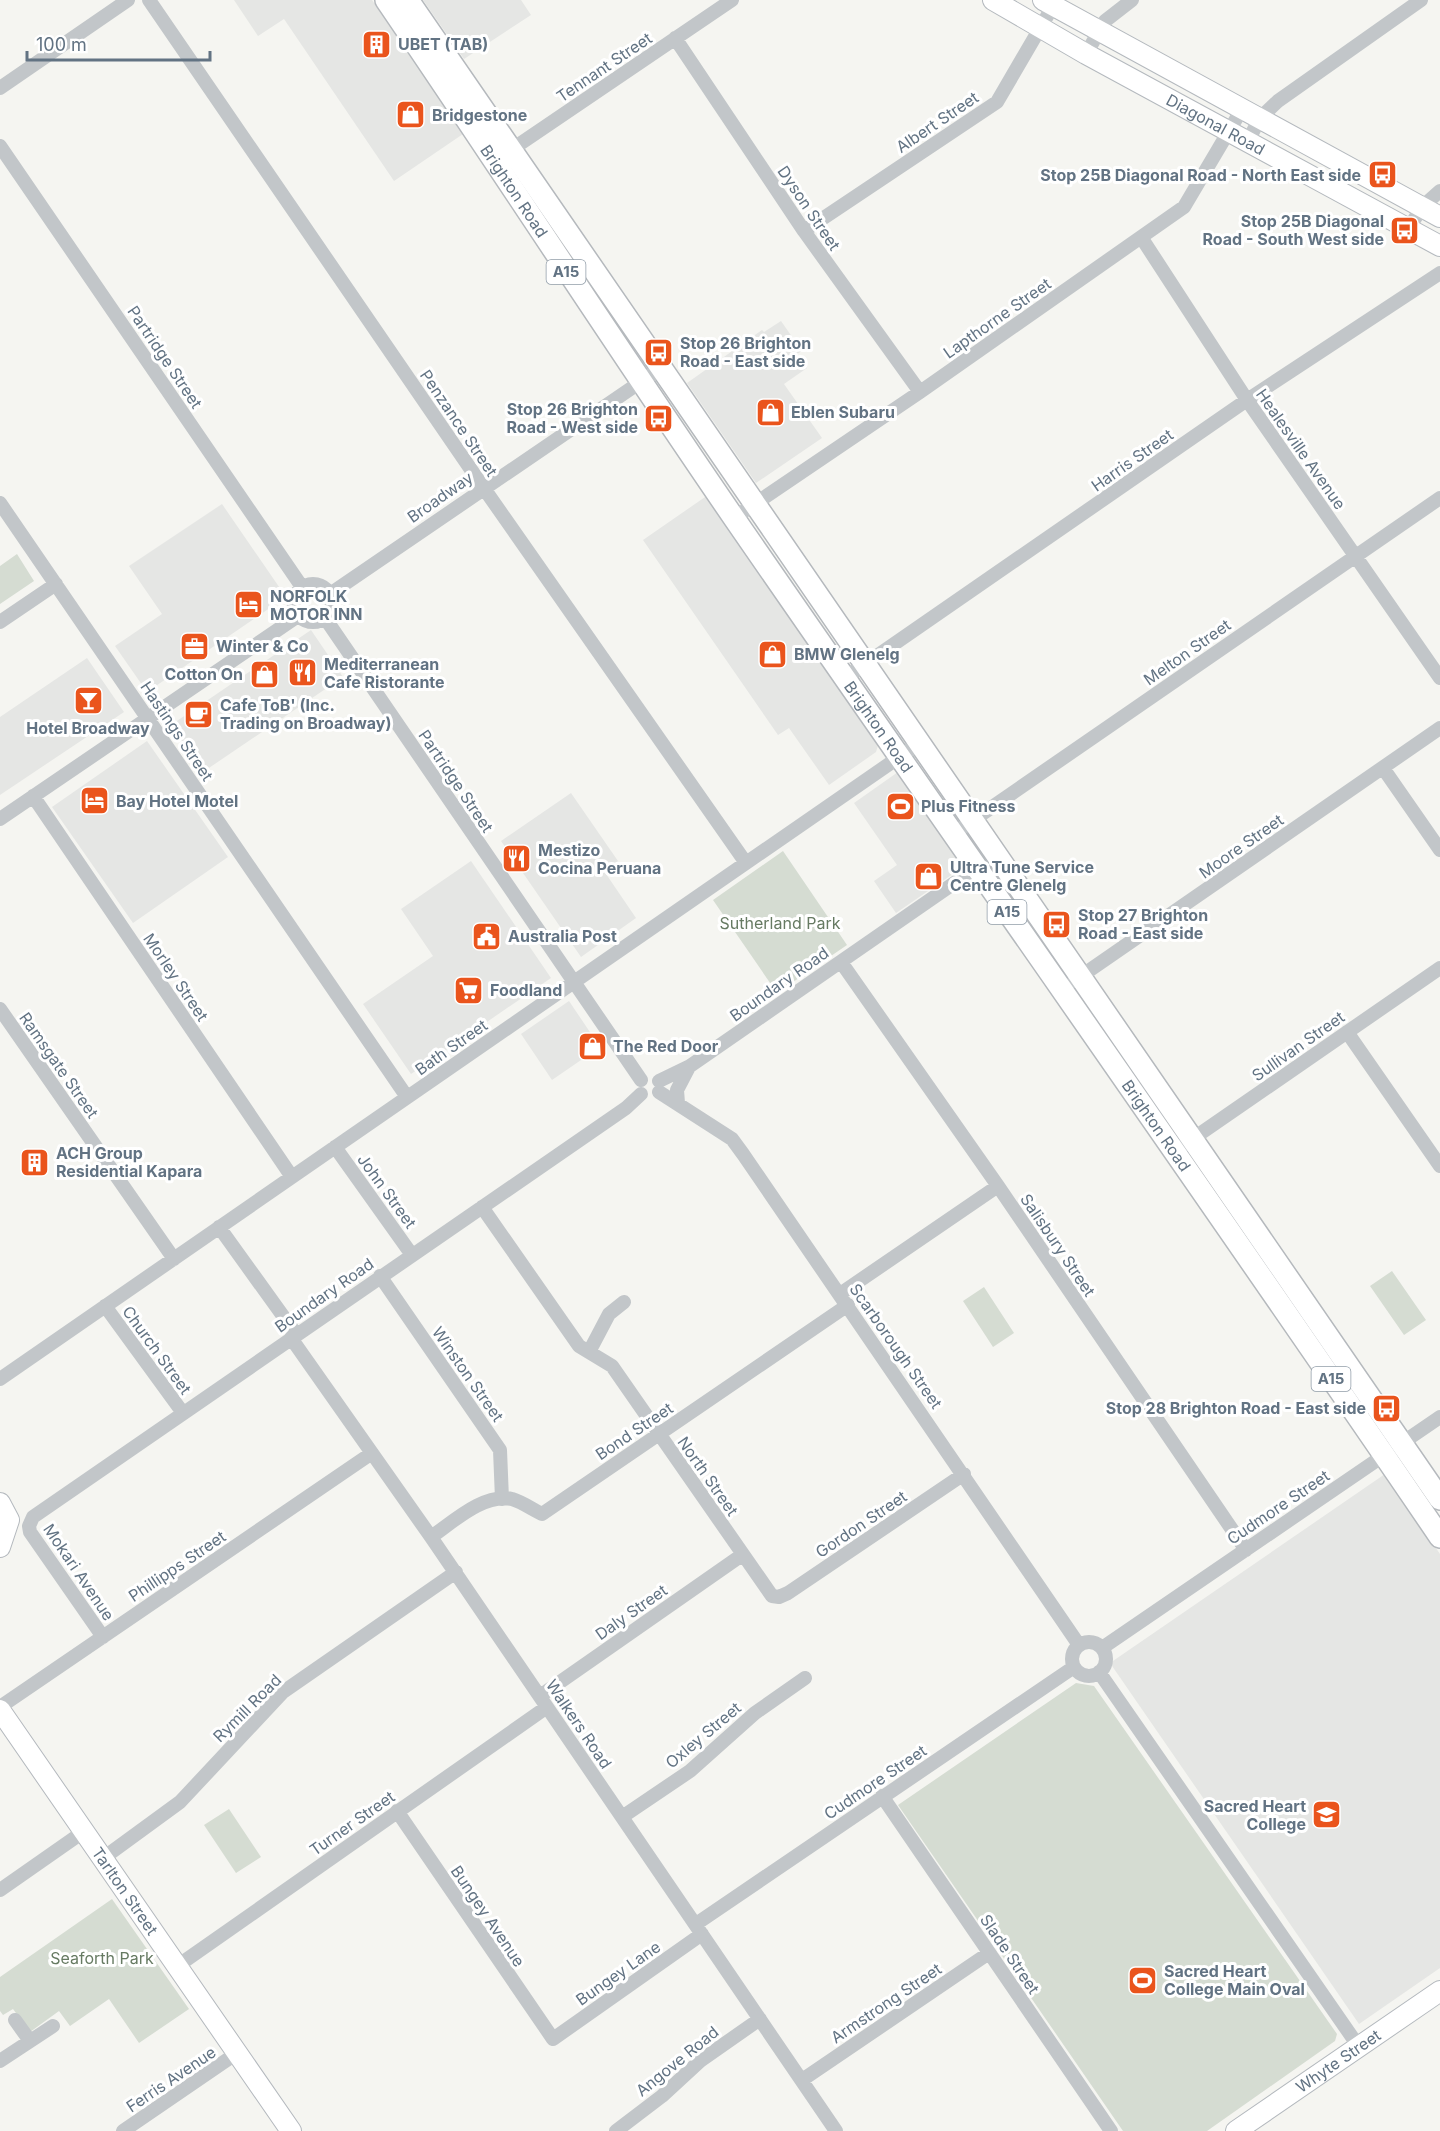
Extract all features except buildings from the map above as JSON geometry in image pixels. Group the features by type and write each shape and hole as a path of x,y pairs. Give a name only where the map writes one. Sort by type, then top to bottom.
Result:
{"main road":[{"name":"Brighton Road","path":"386,0 661,368 865,665 921,742 972,821 1440,1499"},
{"name":"Brighton Road","path":"408,0 502,155 561,264 899,757 1175,1151 1440,1537"},
{"name":"Diagonal Road","path":"993,0 1086,54 1440,246"},
{"name":"Diagonal Road","path":"1048,3 1097,32 1440,217"},
{"path":"0,1503 9,1520 0,1547"},
{"name":"Tarlton Street","path":"0,1709 291,2131"},
{"name":"Whyte Street","path":"1236,2131 1440,1991"}],"street":[{"path":"0,88 128,0"},
{"name":"Penzance Street","path":"149,0 483,487 746,863"},
{"name":"Tennant Street","path":"502,155 732,0"},
{"path":"1086,54 1105,21 1132,0"},
{"path":"1248,141 1260,118 1278,101 1421,0"},
{"name":"Albert Street","path":"804,231 997,102 1040,28 1048,3"},
{"name":"Dyson Street","path":"675,38 804,231 920,392"},
{"name":"Lapthorne Street","path":"734,518 920,392 1184,207 1242,109"},
{"name":"Partridge Street","path":"0,146 302,587"},
{"path":"1409,228 1422,207 1440,191"},
{"name":"Healesville Avenue","path":"1141,237 1247,400 1440,678"},
{"name":"Harris Street","path":"845,678 1247,400 1440,273"},
{"name":"Broadway","path":"330,594 483,487 661,368"},
{"name":"Melton Street","path":"953,834 1440,498"},
{"name":"Hastings Street","path":"0,503 406,1097"},
{"path":"0,622 56,584"},
{"path":"320,585 330,594 332,607 325,618 308,622 298,616 294,610 294,597 302,587 320,585"},
{"path":"0,819 298,616"},
{"name":"Partridge Street","path":"325,618 574,982 641,1087"},
{"name":"Moore Street","path":"1062,990 1440,728"},
{"name":"Bath Street","path":"0,1379 921,742"},
{"path":"1383,768 1440,850"},
{"name":"Morley Street","path":"33,796 292,1177"},
{"name":"Boundary Road","path":"29,1526 33,1516 626,1108 641,1087 650,1098 659,1087 976,868"},
{"name":"Salisbury Street","path":"841,962 998,1186 1246,1550"},
{"name":"Sullivan Street","path":"1175,1151 1440,968"},
{"name":"Ramsgate Street","path":"0,1009 174,1258"},
{"path":"1347,1032 1440,1166"},
{"name":"Boundary Road","path":"678,1103 677,1090 690,1066"},
{"name":"Scarborough Street","path":"659,1087 678,1103 732,1139 844,1299 1079,1645"},
{"name":"John Street","path":"335,1147 412,1255"},
{"name":"Bond Street","path":"502,1499 513,1500 542,1514 658,1434 998,1186"},
{"name":"North Street","path":"482,1207 579,1346 612,1366 742,1555 769,1593 775,1597"},
{"name":"Walkers Road","path":"219,1227 836,2131"},
{"name":"Winston Street","path":"381,1276 500,1450 502,1499"},
{"path":"589,1352 609,1314 624,1302"},
{"name":"Church Street","path":"105,1306 183,1413"},
{"name":"Cudmore Street","path":"1102,1648 1440,1417"},
{"name":"Phillipps Street","path":"0,1709 372,1453"},
{"name":"Gordon Street","path":"775,1597 788,1593 964,1474"},
{"path":"431,1537 476,1506 502,1499"},
{"name":"Mokari Avenue","path":"29,1526 30,1532 103,1637"},
{"name":"Daly Street","path":"544,1701 742,1555"},
{"name":"Rymill Road","path":"102,1859 180,1802 283,1692 456,1572"},
{"path":"1089,1641 1102,1648 1105,1664 1099,1672 1083,1675 1074,1667 1072,1658 1079,1645 1089,1641"},
{"name":"Cudmore Street","path":"699,1929 882,1796 1074,1667"},
{"path":"1099,1672 1359,2047"},
{"name":"Oxley Street","path":"622,1817 690,1771 755,1713 806,1678"},
{"name":"Turner Street","path":"176,1967 397,1811 544,1701"},
{"name":"Slade Street","path":"882,1796 1111,2131"},
{"name":"Bungey Avenue","path":"397,1811 553,2039"},
{"path":"0,1890 83,1832"},
{"name":"Bungey Lane","path":"553,2039 699,1929"},
{"name":"Armstrong Street","path":"802,2080 989,1953"},
{"name":"Angove Road","path":"616,2131 662,2096 700,2061 760,2019"},
{"path":"15,2020 30,2041"},
{"path":"0,2061 53,2026"},
{"name":"Ferris Avenue","path":"123,2131 237,2054"}],"shaded area":[{"path":"234,0 372,0 463,134 394,181 284,19 258,36"},
{"path":"423,0 521,0 531,15 464,59"},
{"path":"781,321 802,351 797,354 807,368 784,384 822,438 756,483 687,383 762,330 764,332"},
{"path":"708,495 879,742 876,752 829,785 789,728 778,735 643,540"},
{"path":"222,504 286,597 147,692 115,646 162,614 129,566"},
{"path":"311,630 343,677 203,772 171,725"},
{"path":"87,658 124,712 0,795 0,717"},
{"path":"147,741 228,857 133,923 52,807"},
{"path":"898,772 963,867 896,913 874,881 897,865 854,803"},
{"path":"571,793 618,861 604,871 636,918 581,957 501,841"},
{"path":"471,861 551,978 411,1074 363,1004 433,956 401,909"},
{"path":"569,1001 600,1047 552,1080 521,1034"},
{"name":"Sacred Heart College","path":"1385,1474 1440,1554 1440,1968 1359,2024 1110,1663"}],"green space":[{"path":"17,554 34,581 0,604 0,566"},
{"name":"Sutherland Park","path":"783,851 847,945 777,993 713,900"},
{"path":"1392,1271 1426,1320 1404,1335 1370,1286"},
{"path":"984,1287 1014,1333 993,1347 963,1301"},
{"path":"1076,1683 1094,1686 1337,2034 1335,2041 1207,2131 1123,2131 898,1805"},
{"path":"229,1809 261,1857 236,1873 204,1825"},
{"name":"Seaforth Park","path":"112,1899 189,2009 139,2043 109,1999 70,2026 59,2011 30,2032 13,2009 3,2015 0,2011 0,1977"}],"place":[{"name":"UBET (TAB)","path":"377,44"},
{"name":"Bridgestone","path":"411,115"},
{"name":"Stop 25B Diagonal Road - North East side","path":"1382,175"},
{"name":"Stop 25B Diagonal Road - South West side","path":"1405,230"},
{"name":"Stop 26 Brighton Road - East side","path":"659,352"},
{"name":"Eblen Subaru","path":"770,412"},
{"name":"Stop 26 Brighton Road - West side","path":"659,418"},
{"name":"NORFOLK MOTOR INN","path":"249,605"},
{"name":"Winter & Co","path":"195,646"},
{"name":"BMW Glenelg","path":"773,654"},
{"name":"Mediterranean Cafe Ristorante","path":"303,673"},
{"name":"Cotton On","path":"264,674"},
{"name":"Hotel Broadway","path":"88,700"},
{"name":"Cafe ToB' (Inc. Trading on Broadway)","path":"199,714"},
{"name":"Bay Hotel Motel","path":"95,801"},
{"name":"Plus Fitness","path":"900,806"},
{"name":"Mestizo Cocina Peruana","path":"517,859"},
{"name":"Ultra Tune Service Centre Glenelg","path":"929,876"},
{"name":"Stop 27 Brighton Road - East side","path":"1057,924"},
{"name":"Australia Post","path":"487,936"},
{"name":"Foodland","path":"469,990"},
{"name":"The Red Door","path":"592,1046"},
{"name":"ACH Group Residential Kapara","path":"35,1162"},
{"name":"Stop 28 Brighton Road - East side","path":"1387,1408"},
{"name":"Sacred Heart College","path":"1327,1815"},
{"name":"Sacred Heart College Main Oval","path":"1143,1980"}]}
